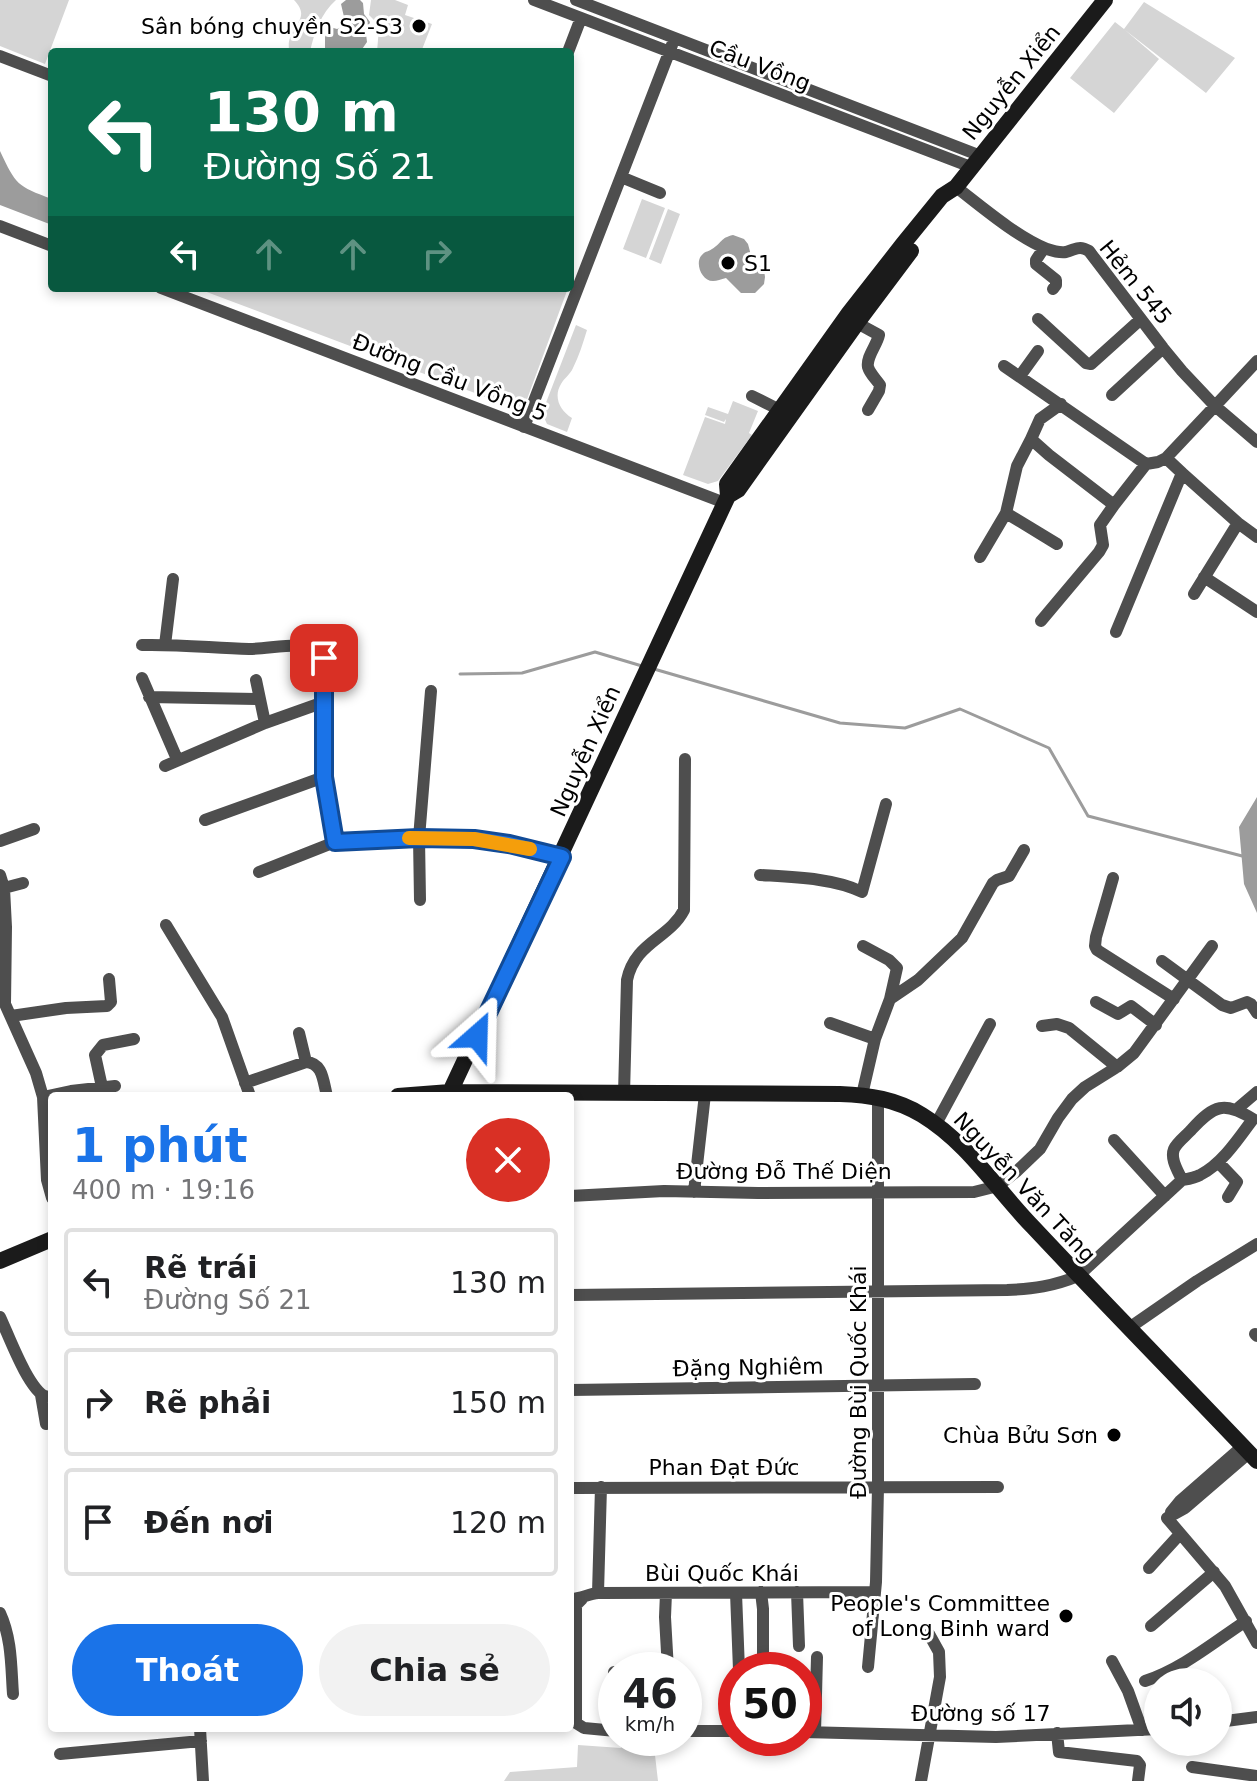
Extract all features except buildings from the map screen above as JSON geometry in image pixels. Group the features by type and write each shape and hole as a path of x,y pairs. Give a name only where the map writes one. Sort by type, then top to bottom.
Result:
{"main road":[{"name":"Nguyễn Xiển","path":"727,500 727,484 849,313 942,196 954,189 1105,0"},
{"name":"Nguyễn Xiển","path":"450,1092 727,500 738,490 857,323 950,202 954,189"},
{"name":"Nguyễn Văn Tăng","path":"574,1095 870,1096 918,1112 957,1140 1078,1276 1252,1454"},
{"path":"0,1261 48,1241"}],"street":[{"name":"Cầu Vồng","path":"534,0 976,162"},
{"name":"Cầu Vồng","path":"576,0 976,162"},
{"path":"570,48 581,18"},
{"path":"576,274 621,177 674,38"},
{"path":"0,56 48,74"},
{"path":"621,177 660,193"},
{"path":"954,189 1044,248 1036,264 1056,280 1053,289"},
{"path":"0,226 48,244"},
{"name":"Hẻm 545","path":"1044,248 1064,253 1077,247 1089,251 1182,371 1215,406 1257,442"},
{"name":"Đường Cầu Vồng 5","path":"171,292 524,427 727,500"},
{"path":"524,427 570,292"},
{"path":"1038,319 1086,363 1091,364 1141,319"},
{"path":"857,323 879,335 867,363 880,385 868,410"},
{"path":"1112,395 1163,348"},
{"path":"1020,376 1038,351"},
{"path":"1041,621 1099,552 1103,545 1100,525 1146,464 1166,458 1257,361"},
{"path":"1004,366 1146,464"},
{"path":"752,396 780,410"},
{"path":"980,557 1006,513 1017,466 1040,419 1061,404"},
{"path":"1031,439 1114,505"},
{"path":"1166,458 1257,537"},
{"path":"1116,632 1182,473"},
{"path":"1006,513 1057,544"},
{"path":"1194,594 1238,523"},
{"path":"1204,577 1257,612"},
{"path":"165,645 173,579"},
{"path":"142,645 250,649 313,646 323,651 324,777 335,842"},
{"path":"142,678 177,759"},
{"path":"256,680 265,723"},
{"path":"420,900 419,838 431,691"},
{"path":"149,697 259,699"},
{"path":"165,766 265,723 324,702"},
{"path":"624,1094 627,980 630,969 649,943 679,920 684,910 685,759"},
{"path":"205,820 324,777"},
{"path":"760,875 848,885 862,892 886,804"},
{"path":"0,841 34,829"},
{"path":"259,872 335,842 474,839 562,857"},
{"path":"890,999 918,980 962,938 993,883 1009,876 1024,850"},
{"path":"1113,878 1096,937 1097,950 1174,999"},
{"path":"23,883 2,881 6,927 5,1007 36,1073 43,1097 48,1184"},
{"path":"166,925 222,1017 248,1092"},
{"name":"Đường Bùi Quốc Khái","path":"863,946 897,968 890,999 875,1039 870,1096 878,1192 879,1291 875,1592 868,1667"},
{"path":"998,1186 1040,1149 1072,1099 1134,1053 1212,946"},
{"path":"1162,961 1222,1005 1231,1008 1247,1002 1257,1013"},
{"path":"5,1007 107,1006 111,1002 109,979"},
{"path":"1096,1002 1118,1014 1131,1006 1156,1025"},
{"path":"830,1023 875,1039"},
{"path":"936,1124 990,1024"},
{"path":"1042,1026 1057,1024 1069,1028 1117,1067"},
{"path":"299,1033 306,1062"},
{"path":"66,1092 109,1086 95,1055 103,1045 134,1039"},
{"path":"245,1083 306,1062 318,1066 326,1092"},
{"path":"1237,1109 1257,1092"},
{"path":"694,1192 705,1094"},
{"path":"43,1097 48,1096"},
{"path":"574,1295 1039,1289 1059,1285 1078,1276 1182,1180 1198,1177 1218,1162 1255,1121 1234,1108 1207,1113 1174,1149 1173,1161 1182,1180"},
{"path":"1114,1140 1165,1196"},
{"path":"1218,1162 1237,1182 1228,1197"},
{"name":"Đường Đỗ Thế Diện","path":"574,1196 664,1191 974,1192 998,1186"},
{"path":"1129,1328 1257,1244"},
{"path":"0,1317 25,1371 46,1395 46,1424"},
{"name":"Đặng Nghiêm","path":"574,1390 975,1384"},
{"path":"1252,1454 1180,1501 1167,1518 1225,1586 1257,1643"},
{"path":"598,1593 601,1487"},
{"name":"Phan Đạt Đức","path":"574,1488 998,1487"},
{"path":"1149,1568 1180,1534"},
{"path":"1151,1626 1214,1572"},
{"path":"761,1592 763,1652"},
{"path":"797,1592 799,1646"},
{"name":"Bùi Quốc Khái","path":"576,1599 598,1593 875,1592"},
{"path":"666,1593 667,1652"},
{"path":"736,1593 738,1652"},
{"path":"576,1599 576,1723 584,1728 598,1729"},
{"path":"0,1613 10,1647 13,1694"},
{"path":"1175,1668 1246,1621"},
{"path":"921,1781 941,1665 939,1652 929,1634"},
{"path":"1112,1661 1128,1691 1142,1730"},
{"path":"1232,1720 1257,1717"},
{"name":"Đường số 17","path":"822,1732 996,1737 1142,1730"},
{"path":"1057,1733 1059,1752 1137,1761 1140,1765 1138,1781"},
{"path":"60,1754 200,1735 203,1781"},
{"path":"1192,1767 1257,1776"}],"shaded area":[{"path":"0,0 69,0 51,48 48,48 45,64 0,46"},
{"path":"294,0 336,0 319,24 311,48 289,48 289,40 301,15"},
{"path":"346,0 360,0 363,3 364,14 370,22 367,42 363,48 325,48 325,37 330,27 342,27 344,17 341,4"},
{"path":"371,0 395,0 408,5 405,15 432,24 423,48 377,48 379,27 369,15"},
{"path":"1144,2 1235,58 1206,93 1125,30 1159,59 1114,113 1070,78 1115,22 1124,29"},
{"path":"0,151 19,183 48,197 48,223 0,205"},
{"path":"642,199 665,208 646,258 623,249"},
{"path":"668,209 680,214 661,264 649,259"},
{"name":"S1","path":"733,235 744,239 752,259 764,270 764,284 755,293 741,293 726,278 709,280 701,272 701,256"},
{"path":"207,292 567,292 526,402 517,409"},
{"path":"576,325 587,330 575,363 558,394 561,408 572,418 567,432 547,424 542,413"},
{"path":"733,401 758,411 749,433 752,435 718,481 708,484 683,475 705,417 725,424 726,419 724,422 705,415 708,407 728,414"},
{"path":"1257,797 1257,913 1244,884 1239,827"},
{"path":"578,1745 598,1746 598,1756 655,1756 658,1781 504,1781 510,1772 577,1767"}],"waterway":[{"path":"460,674 522,673 595,652 642,666"},
{"path":"654,669 840,723 905,728 960,709 1049,748 1088,816 1246,857"}],"slow traffic":[{"path":"409,838 474,839 530,849"}],"place":[{"name":"Sân bóng chuyền S2-S3","path":"419,26"},
{"name":"S1","path":"728,263"},
{"name":"Chùa Bửu Sơn","path":"1114,1435"},
{"name":"People's Committee of Long Binh ward","path":"1066,1616"}],"route":[{"path":"324,658 324,777 335,842 474,839 562,857 477,1036"}]}
